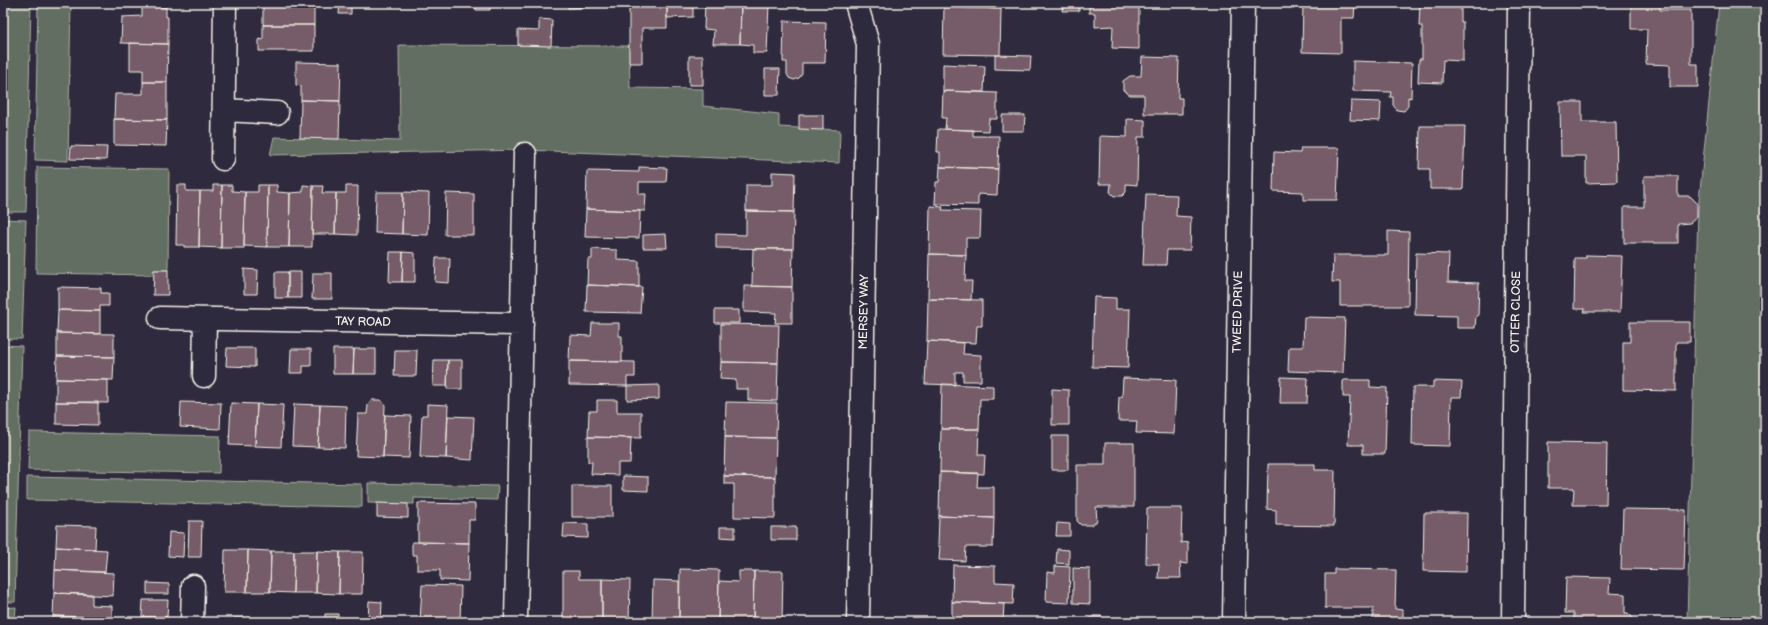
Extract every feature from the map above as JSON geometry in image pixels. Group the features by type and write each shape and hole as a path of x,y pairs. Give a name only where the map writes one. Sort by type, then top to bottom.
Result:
{"street":[{"path":"223,159 225,3"},
{"name":"MERSEY WAY","path":"856,3 868,44 858,622"},
{"name":"TWEED DRIVE","path":"1234,622 1243,3"},
{"name":"OTTER CLOSE","path":"1513,622 1520,3"},
{"path":"224,110 277,112"},
{"path":"516,622 525,154"},
{"name":"TAY ROAD","path":"160,318 522,324"},
{"path":"204,376 205,319"},
{"path":"192,622 193,586"}],"green space":[{"path":"5,3 31,3 26,212 3,212"},
{"path":"38,3 71,3 68,161 35,160"},
{"path":"1719,3 1765,3 1765,622 1687,622 1698,210"},
{"path":"399,45 629,46 630,88 703,89 703,106 779,114 779,127 840,130 839,163 525,150 270,155 274,137 400,141"},
{"path":"37,167 169,169 168,270 154,270 154,275 36,273"},
{"path":"3,219 26,220 22,339 3,339"},
{"path":"3,345 22,346 15,602 3,602"},
{"path":"29,432 220,436 219,473 28,470"},
{"path":"27,477 362,484 362,507 27,500"},
{"path":"368,483 498,486 497,500 414,498 414,504 368,503"},
{"path":"16,607 15,622 3,622 3,608"}],"building":[{"path":"142,3 166,3 166,7 142,6"},
{"path":"263,3 314,3 314,25 263,25"},
{"path":"340,3 351,3 351,14 339,14"},
{"path":"476,3 490,3 490,10 476,10"},
{"path":"568,3 591,3 590,7 568,8"},
{"path":"629,3 667,3 667,28 642,28 642,63 629,63"},
{"path":"667,3 693,3 693,17 667,18"},
{"path":"705,3 741,3 740,44 713,44 714,30 704,29"},
{"path":"741,3 769,4 767,53 753,53 753,45 740,44"},
{"path":"944,3 1001,3 1001,9 944,7"},
{"path":"1063,3 1079,3 1079,11 1062,11"},
{"path":"1089,3 1139,3 1139,49 1112,48 1113,26 1095,27 1095,13 1089,13"},
{"path":"1303,3 1355,3 1354,18 1341,18 1341,53 1302,52"},
{"path":"1420,3 1461,3 1461,22 1463,22 1463,61 1443,60 1442,83 1418,82 1419,59 1422,59 1422,26 1419,26"},
{"path":"1631,3 1660,3 1660,10 1691,10 1691,64 1698,64 1698,87 1670,87 1670,65 1646,64 1647,29 1631,29"},
{"path":"142,6 166,7 166,17 168,17 168,44 121,43 122,17 142,16"},
{"path":"944,7 1001,9 1000,55 943,54"},
{"path":"539,19 552,20 551,46 518,45 518,30 539,31"},
{"path":"784,21 826,22 825,63 802,63 802,74 799,78 794,80 789,78 787,74 787,62 783,62"},
{"path":"263,25 314,25 314,51 259,51 259,39 263,40"},
{"path":"130,43 168,44 167,82 143,82 143,70 130,70"},
{"path":"995,55 1031,56 1030,70 995,69"},
{"path":"689,56 703,56 703,85 689,85"},
{"path":"1142,57 1179,58 1178,98 1182,98 1182,114 1144,114 1144,95 1130,95 1123,90 1123,81 1130,76 1141,76"},
{"path":"1353,61 1412,63 1411,98 1408,97 1408,106 1404,111 1397,110 1393,105 1393,97 1390,97 1391,92 1353,91"},
{"path":"296,62 341,63 340,101 301,100 301,86 296,85"},
{"path":"943,64 985,66 984,92 943,91"},
{"path":"765,69 780,69 779,95 765,95"},
{"path":"143,82 167,82 167,120 114,119 115,94 143,94"},
{"path":"943,91 997,93 997,119 989,119 988,131 945,129 946,118 942,118"},
{"path":"301,100 340,101 339,139 300,138"},
{"path":"1351,101 1381,102 1380,121 1350,120"},
{"path":"1560,102 1582,102 1582,122 1616,122 1617,182 1586,183 1586,156 1561,156"},
{"path":"799,115 823,115 823,130 799,129"},
{"path":"1002,115 1025,115 1024,131 1002,131"},
{"path":"114,119 167,120 166,146 114,145"},
{"path":"1127,119 1145,120 1145,137 1138,137 1137,185 1126,184 1126,192 1122,196 1114,196 1110,192 1111,184 1099,184 1100,136 1127,137"},
{"path":"1420,126 1465,126 1463,189 1430,189 1430,169 1419,169"},
{"path":"938,129 973,130 973,136 999,136 998,169 940,167 940,152 937,152"},
{"path":"71,146 107,147 106,160 70,159"},
{"path":"1301,148 1339,148 1337,200 1303,200 1303,192 1273,191 1274,152 1300,153"},
{"path":"639,167 667,168 666,182 639,182 639,194 646,194 645,211 586,209 587,171 639,172"},
{"path":"940,167 998,169 997,195 978,194 978,205 935,204 936,182 939,182"},
{"path":"772,172 795,173 794,212 746,211 746,185 772,185"},
{"path":"1644,176 1678,176 1678,196 1690,196 1697,203 1697,217 1690,223 1678,224 1678,243 1624,243 1624,207 1644,207"},
{"path":"177,185 186,185 186,191 200,191 199,247 184,247 184,245 176,245"},
{"path":"213,185 222,185 221,248 199,247 200,191 213,191"},
{"path":"222,185 232,185 232,191 245,192 244,248 221,248"},
{"path":"258,185 268,185 267,247 244,246 245,192 258,192"},
{"path":"268,185 277,185 277,192 290,193 289,247 267,247"},
{"path":"303,185 313,186 312,247 289,247 290,193 303,192"},
{"path":"313,186 323,186 322,193 336,193 335,234 312,234"},
{"path":"346,186 358,186 357,235 335,234 336,193 346,193"},
{"path":"376,192 403,192 402,234 375,233"},
{"path":"403,192 429,193 428,235 402,234"},
{"path":"446,193 474,194 474,235 445,235"},
{"path":"1146,194 1177,195 1176,216 1191,217 1190,250 1167,250 1166,265 1143,265"},
{"path":"930,206 943,207 942,210 981,211 980,238 966,238 966,255 929,254"},
{"path":"586,209 640,211 639,238 585,237"},
{"path":"746,211 794,212 793,249 716,248 716,234 746,235"},
{"path":"1388,231 1409,232 1408,306 1340,306 1340,282 1332,282 1333,255 1388,255"},
{"path":"666,234 667,248 643,248 643,235"},
{"path":"592,249 617,250 617,260 639,261 639,287 587,285 588,259 592,259"},
{"path":"753,249 793,249 792,287 752,286"},
{"path":"390,252 403,252 402,282 389,282"},
{"path":"403,252 415,253 415,282 402,282"},
{"path":"1416,253 1449,254 1448,282 1479,283 1478,316 1476,316 1475,328 1457,328 1457,316 1415,315"},
{"path":"929,254 966,255 965,281 972,281 971,300 928,299"},
{"path":"1586,255 1622,256 1620,312 1584,312 1585,309 1574,309 1575,258 1586,258"},
{"path":"436,258 450,258 449,283 435,282"},
{"path":"244,269 258,270 257,294 244,294"},
{"path":"154,270 168,270 168,295 153,295"},
{"path":"275,272 288,272 288,298 275,298"},
{"path":"288,272 301,272 301,298 288,298"},
{"path":"313,273 332,273 332,299 312,299"},
{"path":"587,285 642,287 640,313 586,312"},
{"path":"744,286 792,287 792,323 775,323 776,313 744,312"},
{"path":"58,287 101,288 101,293 109,293 109,306 100,306 100,311 58,310"},
{"path":"1094,297 1116,298 1116,309 1130,309 1128,368 1092,367"},
{"path":"928,299 982,300 982,326 977,326 976,343 927,341"},
{"path":"58,310 100,311 100,334 57,333"},
{"path":"715,310 739,310 739,323 715,323"},
{"path":"1304,317 1345,318 1343,373 1288,371 1289,347 1303,347"},
{"path":"1630,322 1690,322 1690,342 1676,342 1676,391 1623,390 1623,342 1630,342"},
{"path":"592,323 619,323 619,336 622,336 622,362 569,361 570,335 591,336"},
{"path":"721,324 779,325 778,363 721,362"},
{"path":"57,333 114,334 114,357 57,356"},
{"path":"927,341 964,343 963,354 981,355 981,381 963,381 963,372 955,372 955,385 925,384"},
{"path":"227,348 255,348 255,367 226,366"},
{"path":"291,349 311,349 311,366 303,366 303,373 290,373"},
{"path":"333,349 354,349 353,374 333,374"},
{"path":"354,349 376,349 376,374 353,374"},
{"path":"395,350 417,350 416,376 394,376"},
{"path":"57,356 114,357 113,380 56,379"},
{"path":"434,360 448,360 447,386 433,386"},
{"path":"448,360 462,360 462,389 447,389"},
{"path":"569,361 635,362 635,377 627,377 627,386 569,385"},
{"path":"721,362 778,363 777,401 748,400 748,389 736,389 736,380 720,379"},
{"path":"1281,377 1308,378 1307,403 1280,403"},
{"path":"1123,378 1176,380 1174,434 1136,433 1137,421 1118,421 1119,397 1122,397"},
{"path":"56,379 108,380 108,403 56,402"},
{"path":"1343,380 1370,380 1370,387 1387,388 1385,454 1363,454 1363,445 1348,445 1350,397 1343,397"},
{"path":"1433,381 1462,382 1461,397 1451,397 1450,446 1412,445 1413,387 1433,387"},
{"path":"942,384 993,386 993,399 980,399 979,429 941,429"},
{"path":"659,385 659,399 627,400 627,386"},
{"path":"1052,389 1069,390 1069,425 1052,425"},
{"path":"372,400 381,400 385,405 383,457 356,456 358,414 367,414 368,405"},
{"path":"597,400 617,400 617,412 641,412 641,438 588,437 589,411 597,411"},
{"path":"56,402 98,402 98,425 56,424"},
{"path":"181,402 221,403 220,429 180,427"},
{"path":"726,402 777,403 776,438 725,437"},
{"path":"231,403 257,404 255,446 229,445"},
{"path":"257,404 283,405 281,447 255,446"},
{"path":"294,404 320,405 318,447 292,446"},
{"path":"427,404 448,405 446,458 420,457 422,415 427,415"},
{"path":"320,405 346,406 345,448 318,447"},
{"path":"385,415 411,416 409,458 383,457"},
{"path":"448,416 474,417 472,460 446,458"},
{"path":"941,429 979,429 978,455 985,455 984,474 940,472"},
{"path":"1052,436 1068,436 1068,470 1052,470"},
{"path":"588,437 631,438 630,463 618,463 618,475 591,474 592,462 588,462"},
{"path":"725,437 776,438 775,477 724,476"},
{"path":"1548,442 1607,443 1606,505 1573,505 1574,488 1548,488"},
{"path":"1105,443 1134,443 1134,507 1096,507 1097,521 1092,525 1081,525 1077,521 1077,465 1105,465"},
{"path":"1268,464 1315,464 1315,470 1335,470 1334,526 1276,525 1276,510 1267,509"},
{"path":"940,472 978,473 977,487 994,487 994,518 939,516"},
{"path":"623,476 648,477 648,491 623,490"},
{"path":"724,476 775,477 775,518 734,517 734,484 724,484"},
{"path":"572,486 612,486 612,517 572,517"},
{"path":"377,503 408,504 408,518 377,517"},
{"path":"418,503 475,504 475,520 469,520 469,543 418,542"},
{"path":"1147,508 1182,508 1181,543 1188,542 1188,564 1180,563 1181,578 1158,578 1159,564 1146,564"},
{"path":"1623,509 1686,510 1684,570 1621,569"},
{"path":"1424,513 1467,513 1466,572 1423,571"},
{"path":"939,516 994,518 993,547 966,547 965,561 939,560"},
{"path":"189,521 202,521 201,557 188,557"},
{"path":"564,523 588,524 588,538 563,537"},
{"path":"1057,523 1070,524 1070,536 1056,536"},
{"path":"57,525 96,526 95,549 56,547"},
{"path":"720,527 735,527 735,538 720,537"},
{"path":"771,527 796,527 796,540 771,540"},
{"path":"169,532 184,533 183,557 168,556"},
{"path":"412,542 469,543 468,581 440,580 440,570 417,570 417,555 412,555"},
{"path":"56,547 107,550 105,572 55,570"},
{"path":"1057,549 1069,550 1069,564 1056,563"},
{"path":"225,550 248,550 247,592 224,592"},
{"path":"248,550 271,551 270,592 247,592"},
{"path":"271,551 294,551 293,593 270,592"},
{"path":"294,551 317,551 316,593 293,593"},
{"path":"317,551 340,552 339,594 316,593"},
{"path":"340,552 363,552 362,594 339,594"},
{"path":"953,565 995,566 995,582 1014,583 1013,604 952,602"},
{"path":"1055,566 1070,567 1069,603 1046,602 1047,572 1055,573"},
{"path":"1073,568 1090,569 1090,604 1073,603"},
{"path":"680,569 719,570 718,622 679,622"},
{"path":"1334,569 1396,570 1395,609 1403,610 1403,622 1373,622 1373,608 1325,608 1325,574 1334,574"},
{"path":"55,570 114,573 113,596 54,593"},
{"path":"563,571 579,571 579,579 602,579 602,622 563,622"},
{"path":"739,571 754,571 753,622 718,622 719,581 739,582"},
{"path":"754,571 783,571 782,622 753,622"},
{"path":"1566,577 1610,578 1609,593 1625,594 1625,613 1628,613 1634,619 1634,622 1574,622 1574,613 1565,613"},
{"path":"602,579 630,580 629,622 602,622"},
{"path":"653,580 679,581 679,622 652,622"},
{"path":"147,583 169,584 169,594 147,594"},
{"path":"422,585 461,586 460,622 420,622"},
{"path":"54,593 92,594 92,605 112,606 112,619 53,616"},
{"path":"143,600 168,600 167,617 142,617"},
{"path":"369,601 382,602 381,622 368,622"},
{"path":"952,602 1004,604 1003,622 952,622"},
{"path":"325,614 338,614 338,622 325,622"},
{"path":"53,616 92,617 91,622 53,622"},
{"path":"1093,616 1101,616 1107,622 1088,622"},
{"path":"142,617 167,617 167,622 142,622"},
{"path":"338,617 351,618 351,622 338,622"},
{"path":"234,618 247,618 247,622 234,622"},
{"path":"247,618 260,619 259,622 247,622"}]}
